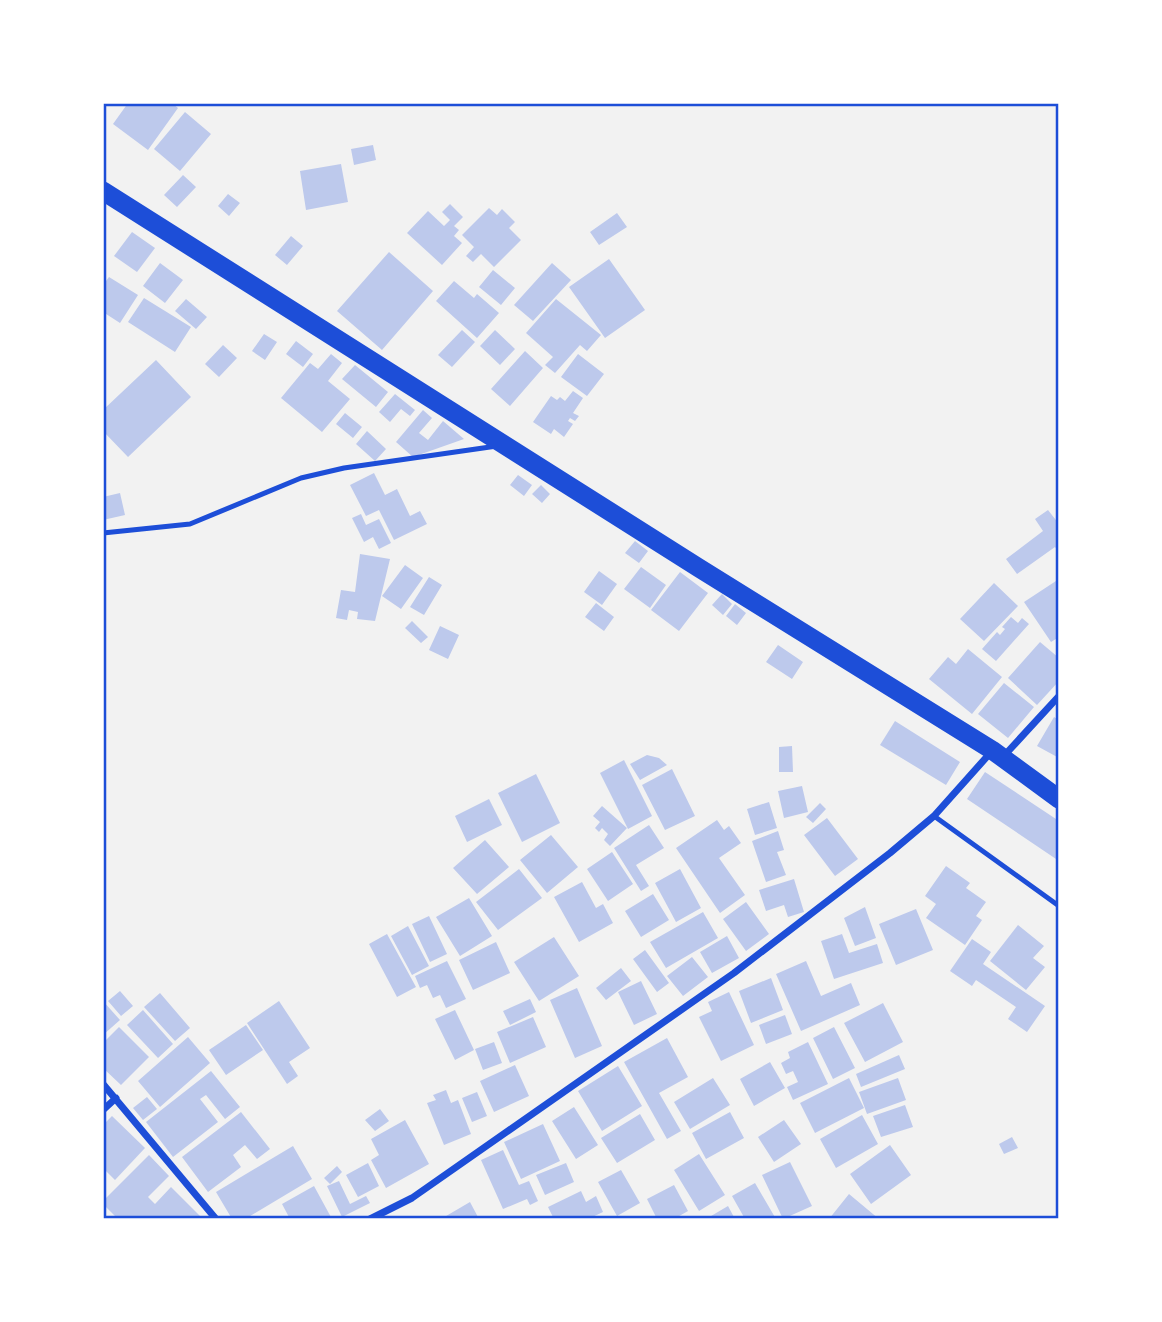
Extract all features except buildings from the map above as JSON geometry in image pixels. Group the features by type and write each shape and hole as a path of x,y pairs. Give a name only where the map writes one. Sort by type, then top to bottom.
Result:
{"highway":[{"path":"103,191 997,754 1059,799"}],"street":[{"path":"370,1219 412,1198 734,973 934,816 1059,696"},
{"path":"103,1084 216,1219"},
{"path":"103,1110 116,1098"}],"lane":[{"path":"103,533 190,524 302,478 344,468 505,445"},
{"path":"934,816 1059,906"}]}
